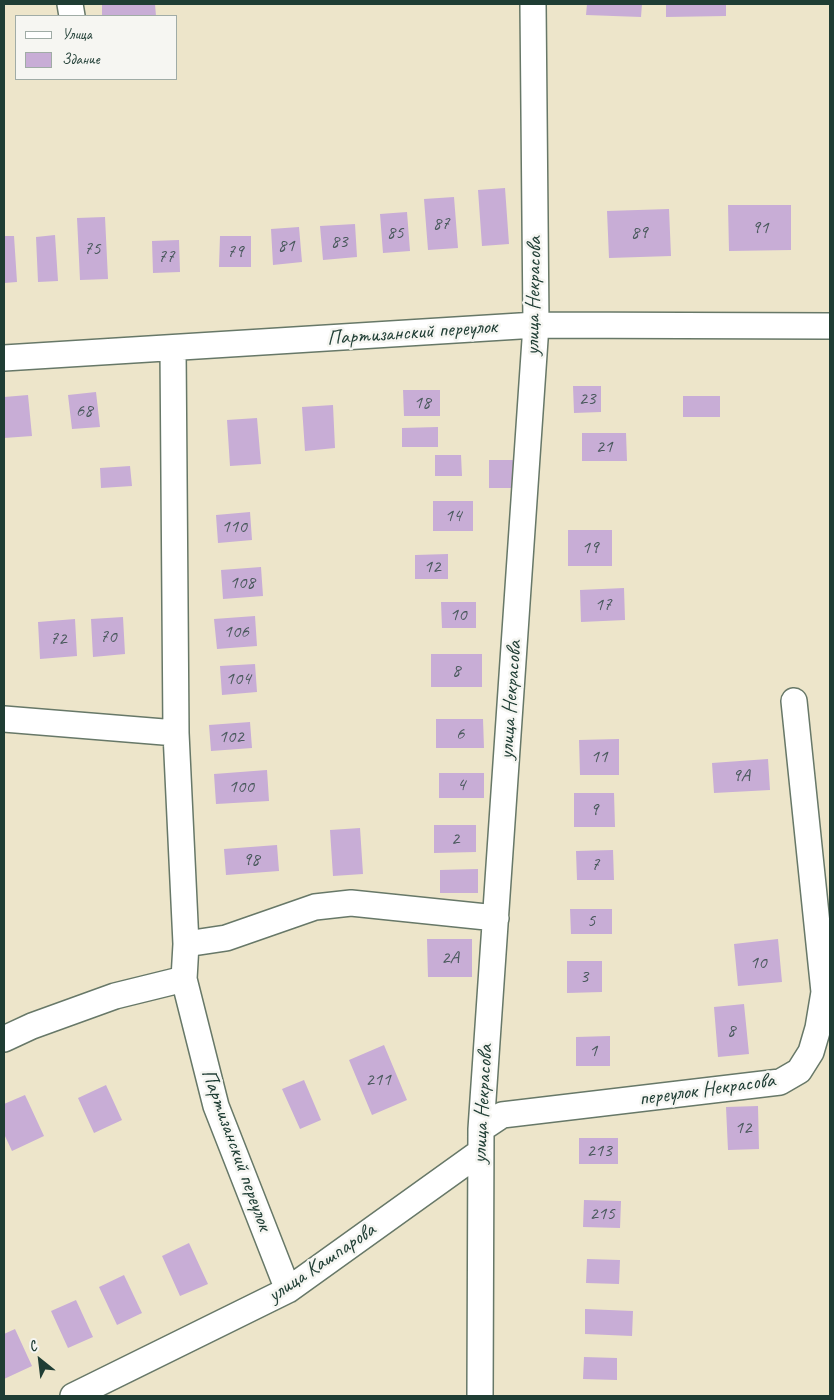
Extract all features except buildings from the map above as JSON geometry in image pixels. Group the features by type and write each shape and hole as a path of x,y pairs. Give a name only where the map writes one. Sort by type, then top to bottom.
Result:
{"street":[{"name":"улица Некрасова","path":"480,1396 481,1129 536,325 534,4"},
{"name":"Партизанский переулок","path":"4,358 536,325 830,326"},
{"name":"Партизанский переулок","path":"173,348 176,733 186,944 184,979 216,1106 288,1290"},
{"name":"переулок Некрасова","path":"481,1129 502,1115 780,1082 799,1071 811,1052 818,1028 824,992 794,701"},
{"path":"4,719 176,733"},
{"path":"186,944 226,938 315,908 351,903 496,918"},
{"path":"4,1039 32,1026 115,996 184,979"},
{"name":"улица Кашпарова","path":"73,1396 288,1290 480,1153"}]}
